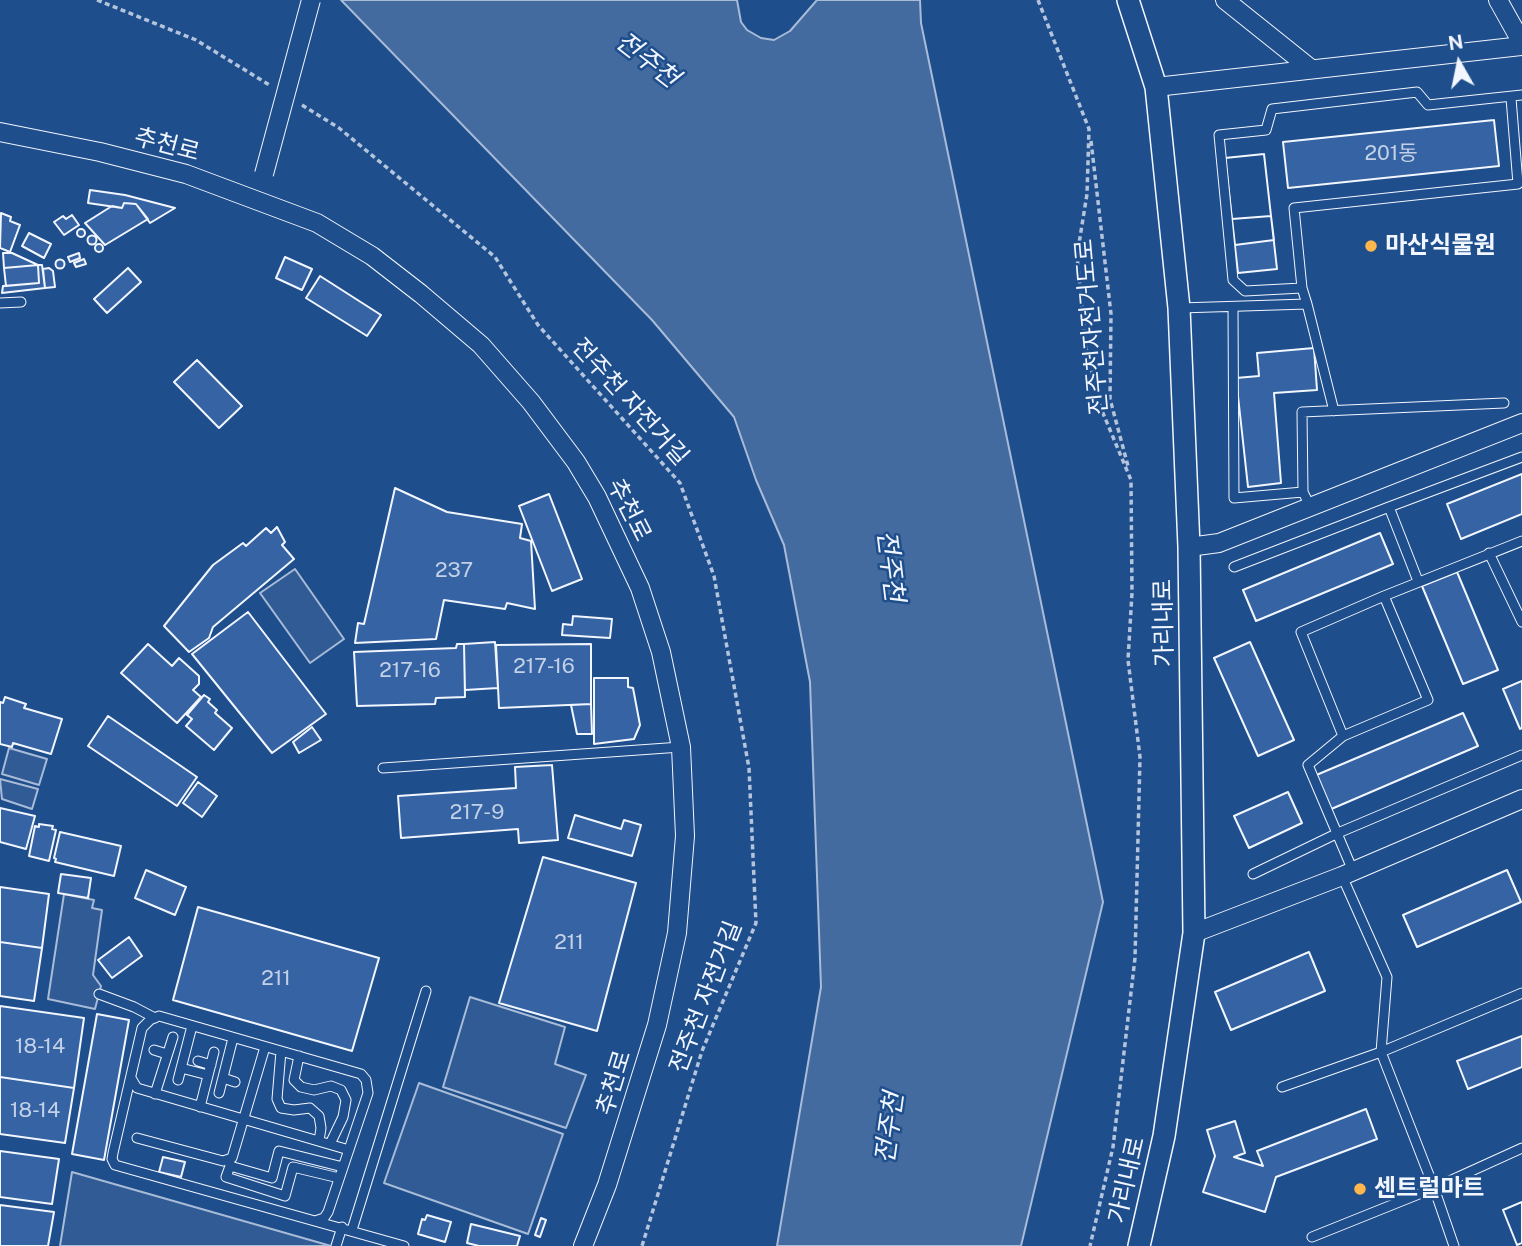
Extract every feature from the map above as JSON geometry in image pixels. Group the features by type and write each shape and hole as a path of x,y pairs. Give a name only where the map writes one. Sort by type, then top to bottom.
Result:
{"street":[{"path":"254,198 264,174 312,0"},
{"name":"가리내로","path":"1128,0 1156,88 1178,308 1189,547 1194,933 1164,1136 1139,1246"},
{"path":"1225,0 1310,68"},
{"path":"1156,88 1522,44 1497,0"},
{"name":"추천로","path":"0,132 100,152 186,174 317,223 372,256 481,345 531,402 576,462 597,497 640,588 661,652 681,747 685,836 677,933 657,1025 607,1185 583,1246"},
{"path":"1189,547 1219,543 1307,500 1522,423"},
{"path":"1194,933 1347,873 1522,799"}],"lane":[{"path":"1302,288 1245,291 1233,280 1219,135 1266,130 1272,109 1417,92 1428,105 1522,95"},
{"path":"1334,411 1302,288 1294,208 1518,184 1511,98"},
{"path":"0,303 21,302"},
{"path":"1178,308 1307,304"},
{"path":"1233,308 1234,498 1307,500 1302,412 1504,403"},
{"path":"1234,567 1522,457"},
{"path":"1389,507 1418,581"},
{"path":"1343,736 1301,632 1418,581 1522,541"},
{"path":"1489,553 1522,622"},
{"path":"1384,596 1428,700 1343,736 1308,765 1338,833 1347,873 1387,977 1381,1052 1454,1246"},
{"path":"383,768 681,747"},
{"path":"1252,874 1338,833 1522,755"},
{"path":"336,1246 347,1229 425,990"},
{"path":"1282,1087 1381,1052 1522,993"},
{"path":"99,994 155,1018"},
{"path":"315,1221 324,1218 328,1212 368,1093 366,1080 361,1074 159,1016 142,1028 113,1153 115,1165 404,1246"},
{"path":"178,1080 192,1026"},
{"path":"155,1094 173,1037"},
{"path":"219,1093 233,1038"},
{"path":"265,1047 226,1177 285,1196 293,1167 339,1178"},
{"path":"154,1050 167,1054"},
{"path":"281,1051 276,1083 277,1099 282,1108 310,1108 319,1116 319,1141"},
{"path":"200,1107 214,1052"},
{"path":"299,1056 294,1080 301,1087 314,1090 331,1086 341,1090 345,1100 343,1117 330,1144"},
{"path":"198,1061 211,1065"},
{"path":"181,1068 208,1075"},
{"path":"131,1077 132,1084 137,1088 349,1150"},
{"path":"223,1078 235,1082"},
{"path":"137,1138 231,1162 272,1178 279,1151 343,1167"},
{"path":"1312,1237 1434,1188 1522,1148"}],"path":[{"path":"97,0 196,40 273,88"},
{"path":"1038,0 1089,129 1087,194 1077,256 1086,348 1100,406 1131,480 1132,593 1128,660 1140,757 1135,958 1113,1147 1090,1246"},
{"name":"전주천 자전거길","path":"295,101 339,128 495,257 538,325 680,483 714,576 749,768 756,923 702,1051 642,1246"},
{"name":"전주천자전거도로","path":"1089,129 1111,314 1110,399 1131,480"}],"shaded area":[{"path":"295,569 344,639 310,663 260,593"},
{"path":"9,748 47,759 39,785 2,774"},
{"path":"0,779 38,789 32,809 2,799"},
{"path":"64,894 94,900 92,908 102,910 93,975 101,986 95,1009 48,999"},
{"path":"470,997 565,1027 555,1064 586,1075 566,1128 443,1087"},
{"path":"419,1083 563,1134 528,1234 384,1183"},
{"path":"72,1172 331,1246 60,1246"}],"water":[{"name":"전주천","path":"341,0 737,0 741,22 747,30 761,38 774,40 790,31 817,0 920,0 921,23 1103,902 1021,1246 777,1246 821,987 810,682 784,545 756,480 734,417 652,320"}],"building":[{"path":"1494,120 1499,166 1288,188 1283,142"},
{"path":"1264,154 1277,269 1238,273 1225,158"},
{"path":"1264,154 1271,216 1232,219 1225,158"},
{"path":"90,190 125,195 175,208 150,223 136,204 124,203 122,208 88,203"},
{"path":"124,203 136,204 148,219 105,245 85,223 112,206 122,208"},
{"path":"1,213 20,225 10,252 0,248"},
{"path":"72,215 79,225 64,235 54,222 63,216 66,219"},
{"path":"1271,216 1274,240 1235,245 1232,219"},
{"path":"81,229 85,233 81,237 77,233"},
{"path":"29,233 51,244 44,258 22,246"},
{"path":"92,236 96,240 92,244 88,240"},
{"path":"99,244 103,248 99,252 95,248"},
{"path":"3,253 12,253 38,265 4,268"},
{"path":"79,253 80,258 70,262 68,257"},
{"path":"285,257 312,269 302,290 276,278"},
{"path":"60,259 65,264 60,269 55,264"},
{"path":"84,259 86,264 76,267 74,263"},
{"path":"38,265 39,283 6,286 4,268"},
{"path":"38,265 42,265 45,288 2,293 3,286 39,283"},
{"path":"49,268 53,271 55,287 45,288 43,269"},
{"path":"128,268 141,282 107,313 94,299"},
{"path":"320,276 381,315 367,336 306,298"},
{"path":"1314,348 1317,390 1274,393 1281,483 1248,487 1236,378 1259,376 1257,353"},
{"path":"197,360 242,406 219,428 174,382"},
{"path":"1522,474 1522,514 1461,539 1447,504"},
{"path":"395,488 447,512 522,524 520,538 531,541 535,609 507,603 505,609 444,600 436,639 355,643 358,623 364,624"},
{"path":"549,494 582,579 552,591 519,506"},
{"path":"277,527 285,542 282,545 294,559 213,627 209,638 189,652 164,626 213,565 243,543 246,546 266,528 271,533"},
{"path":"1380,533 1393,564 1256,621 1243,590"},
{"path":"1457,572 1498,670 1463,684 1422,586"},
{"path":"248,612 326,714 272,753 192,654"},
{"path":"573,616 612,619 610,638 562,635 563,624 572,625"},
{"path":"495,642 498,688 465,690 464,644"},
{"path":"1250,642 1294,740 1258,756 1214,658"},
{"path":"148,644 172,666 179,658 199,676 199,684 193,690 201,697 177,723 121,673"},
{"path":"457,644 464,644 465,697 436,698 435,704 357,706 354,652 456,648"},
{"path":"591,644 591,704 499,708 496,645"},
{"path":"594,678 628,678 628,687 633,688 640,725 634,739 594,744"},
{"path":"1522,681 1522,728 1520,729 1503,689"},
{"path":"204,695 217,710 215,713 232,728 214,750 186,726 192,719 187,715"},
{"path":"5,697 26,704 24,708 62,719 51,754 13,743 12,747 0,744 0,702 3,703"},
{"path":"591,704 592,734 577,734 571,705"},
{"path":"1463,713 1478,746 1329,810 1314,776"},
{"path":"108,716 197,777 177,806 88,746"},
{"path":"312,727 321,740 299,753 293,742"},
{"path":"552,765 558,840 519,843 518,829 401,838 398,796 516,788 515,767"},
{"path":"198,782 217,796 202,817 183,803"},
{"path":"1288,792 1302,823 1249,848 1234,816"},
{"path":"0,808 35,816 26,849 0,842"},
{"path":"575,815 621,829 624,820 641,825 632,856 568,838"},
{"path":"39,824 53,826 52,829 56,830 49,861 29,856 35,826 39,827"},
{"path":"60,832 121,846 114,876 55,862"},
{"path":"543,857 636,883 597,1031 499,1003"},
{"path":"146,870 186,887 175,915 135,898"},
{"path":"1507,870 1521,902 1417,947 1403,915"},
{"path":"61,874 91,878 88,898 58,893"},
{"path":"0,887 49,894 42,948 0,942"},
{"path":"198,907 379,958 352,1051 173,1000"},
{"path":"129,937 142,956 112,978 98,960"},
{"path":"0,942 42,948 34,1001 0,996"},
{"path":"1309,952 1325,991 1231,1030 1215,992"},
{"path":"0,1006 84,1018 74,1088 0,1077"},
{"path":"97,1014 129,1020 104,1160 72,1154"},
{"path":"1522,1036 1522,1067 1468,1089 1457,1061"},
{"path":"0,1077 74,1088 65,1143 0,1134"},
{"path":"1366,1109 1377,1139 1276,1177 1265,1212 1203,1192 1215,1156 1207,1130 1235,1121 1245,1153 1234,1157 1263,1166 1257,1151"},
{"path":"0,1151 59,1159 52,1204 0,1197"},
{"path":"163,1157 185,1162 181,1177 159,1172"},
{"path":"1522,1202 1522,1243 1517,1245 1503,1210"},
{"path":"1522,1202 1522,1243 1517,1245 1503,1210"},
{"path":"0,1205 54,1212 48,1246 0,1246"},
{"path":"427,1215 451,1222 445,1242 418,1234 422,1219 425,1220"},
{"path":"541,1218 546,1220 540,1237 535,1235"},
{"path":"471,1224 520,1236 517,1246 479,1246 467,1243"}],"place":[{"name":"마산식물원","path":"1371,246"},
{"name":"센트럴마트","path":"1360,1189"}]}
